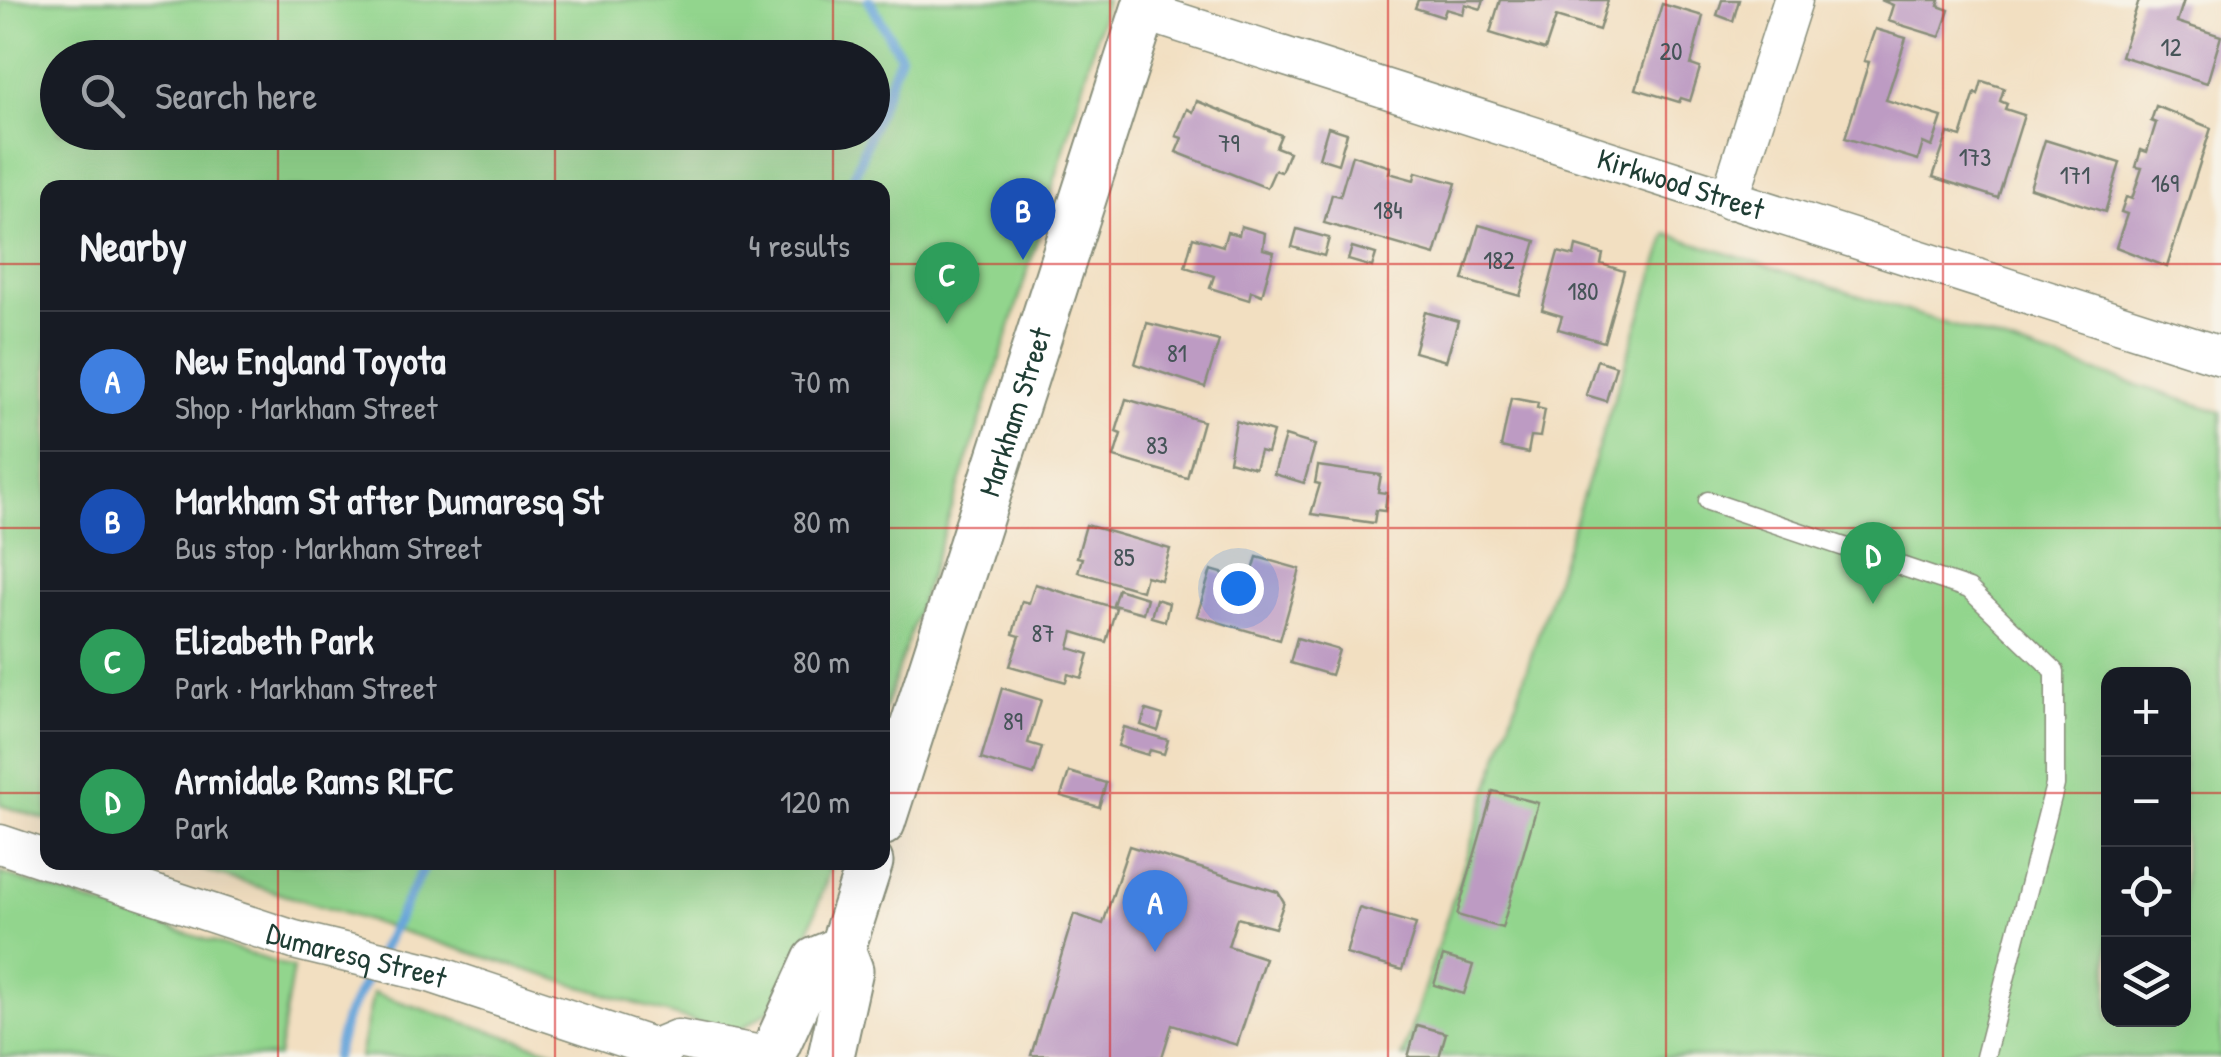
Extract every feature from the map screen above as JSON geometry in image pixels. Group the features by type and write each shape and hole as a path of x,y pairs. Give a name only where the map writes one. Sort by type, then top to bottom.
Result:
{"street":[{"path":"1729,200 1793,0"},
{"name":"Kirkwood Street","path":"1145,6 1729,200 2221,356"},
{"name":"Markham Street","path":"890,798 1145,6"},
{"path":"0,844 40,857"},
{"name":"Dumaresq Street","path":"80,870 294,940 430,973 657,1053 677,1039 766,1052"},
{"path":"766,1052 796,1042 815,1046 832,1057 850,970 842,949 867,870"},
{"path":"766,1052 816,960 842,949"}],"lane":[{"path":"1708,501 1969,589 2055,672 2055,784 1985,1057"}],"green space":[{"path":"0,0 1106,0 1000,359 890,693 890,180 40,180 40,818 0,805"},
{"path":"1667,234 2221,412 2221,1057 1402,1057"},
{"path":"204,870 830,870 786,999 734,1034"},
{"path":"0,873 293,968 278,1057 0,1057"},
{"path":"373,993 571,1057 360,1057"}],"building":[{"path":"1418,0 1484,0 1481,9 1465,4 1463,14 1446,9 1443,17 1415,8"},
{"path":"1500,0 1608,0 1599,30 1556,17 1545,50 1490,33"},
{"path":"1722,0 1739,0 1733,21 1717,15"},
{"path":"1881,0 1940,0 1938,6 1949,10 1940,37 1888,21 1893,5"},
{"path":"2139,0 2184,0 2177,22 2221,36 2207,83 2121,56"},
{"path":"1662,4 1703,16 1691,65 1700,68 1690,101 1681,98 1679,102 1636,89"},
{"path":"1875,29 1906,38 1886,100 1942,117 1932,147 1923,143 1918,160 1845,138"},
{"path":"1982,81 2004,88 2000,101 2007,104 2005,109 2024,115 1998,198 1933,177 1948,133 1961,137"},
{"path":"1197,101 1281,135 1276,147 1289,152 1281,172 1275,170 1267,188 1176,152 1182,138 1176,136 1187,109 1193,112"},
{"path":"2156,106 2211,128 2167,267 2116,247 2127,214 2121,212 2126,197 2132,199 2142,168 2136,167 2141,150 2147,152 2156,123 2151,121"},
{"path":"1328,127 1347,133 1338,164 1319,158"},
{"path":"2045,140 2120,163 2105,212 2030,188"},
{"path":"1352,155 1391,167 1389,173 1414,180 1416,172 1456,183 1435,255 1324,223 1332,194 1340,196"},
{"path":"1479,225 1536,241 1520,296 1463,280"},
{"path":"1241,226 1265,233 1263,249 1274,252 1262,295 1251,291 1249,300 1210,288 1214,276 1185,267 1193,237 1223,246 1227,232 1239,235"},
{"path":"1297,229 1329,238 1324,256 1292,247"},
{"path":"1576,246 1603,254 1601,264 1624,271 1604,342 1558,329 1562,316 1542,310 1558,252 1574,256"},
{"path":"1352,247 1376,254 1372,267 1348,260"},
{"path":"1425,312 1458,321 1446,361 1414,352"},
{"path":"1147,323 1219,341 1205,387 1135,364"},
{"path":"1597,360 1616,366 1606,401 1586,395"},
{"path":"1511,398 1538,403 1537,408 1545,410 1540,437 1531,436 1528,453 1501,447"},
{"path":"1126,399 1203,421 1187,478 1114,457 1121,434 1116,432"},
{"path":"1236,421 1273,432 1267,453 1260,451 1255,468 1229,461"},
{"path":"1285,436 1315,445 1304,483 1274,474"},
{"path":"1318,466 1381,475 1378,492 1387,493 1385,511 1376,510 1374,523 1311,514 1320,484 1315,483"},
{"path":"1086,525 1170,549 1161,580 1146,576 1142,591 1078,572 1082,558 1077,557"},
{"path":"1257,557 1300,569 1280,640 1197,616 1211,570 1250,581"},
{"path":"1035,584 1116,608 1106,642 1073,632 1069,648 1089,654 1082,678 1068,674 1066,682 1010,666 1020,636 1013,634 1022,601 1029,603"},
{"path":"1118,589 1147,598 1143,613 1113,605"},
{"path":"1156,599 1169,603 1165,621 1151,617"},
{"path":"1297,638 1339,650 1331,675 1290,663"},
{"path":"1002,688 1041,700 1028,743 1042,747 1034,775 981,759"},
{"path":"1146,710 1163,715 1158,731 1141,725"},
{"path":"1124,727 1168,740 1164,754 1150,750 1148,755 1118,746"},
{"path":"1069,772 1106,783 1099,807 1061,796"},
{"path":"1493,791 1538,803 1502,928 1457,915"},
{"path":"1129,846 1278,892 1284,902 1275,928 1237,918 1228,946 1265,958 1237,1045 1172,1025 1162,1057 1031,1055 1074,914 1103,924"},
{"path":"1359,908 1416,924 1402,970 1346,954"},
{"path":"1443,956 1473,965 1464,994 1434,985"},
{"path":"1417,1025 1446,1033 1439,1057 1408,1057"}],"waterway":[{"path":"869,0 900,55 890,81"},
{"path":"853,180 864,150"},
{"path":"335,1057 346,1018 423,870"}],"place":[{"name":"Markham St after Dumaresq St","path":"1023,260"},
{"name":"Elizabeth Park","path":"947,324"},
{"name":"Armidale Rams RLFC","path":"1873,604"},
{"name":"New England Toyota","path":"1155,952"}]}
